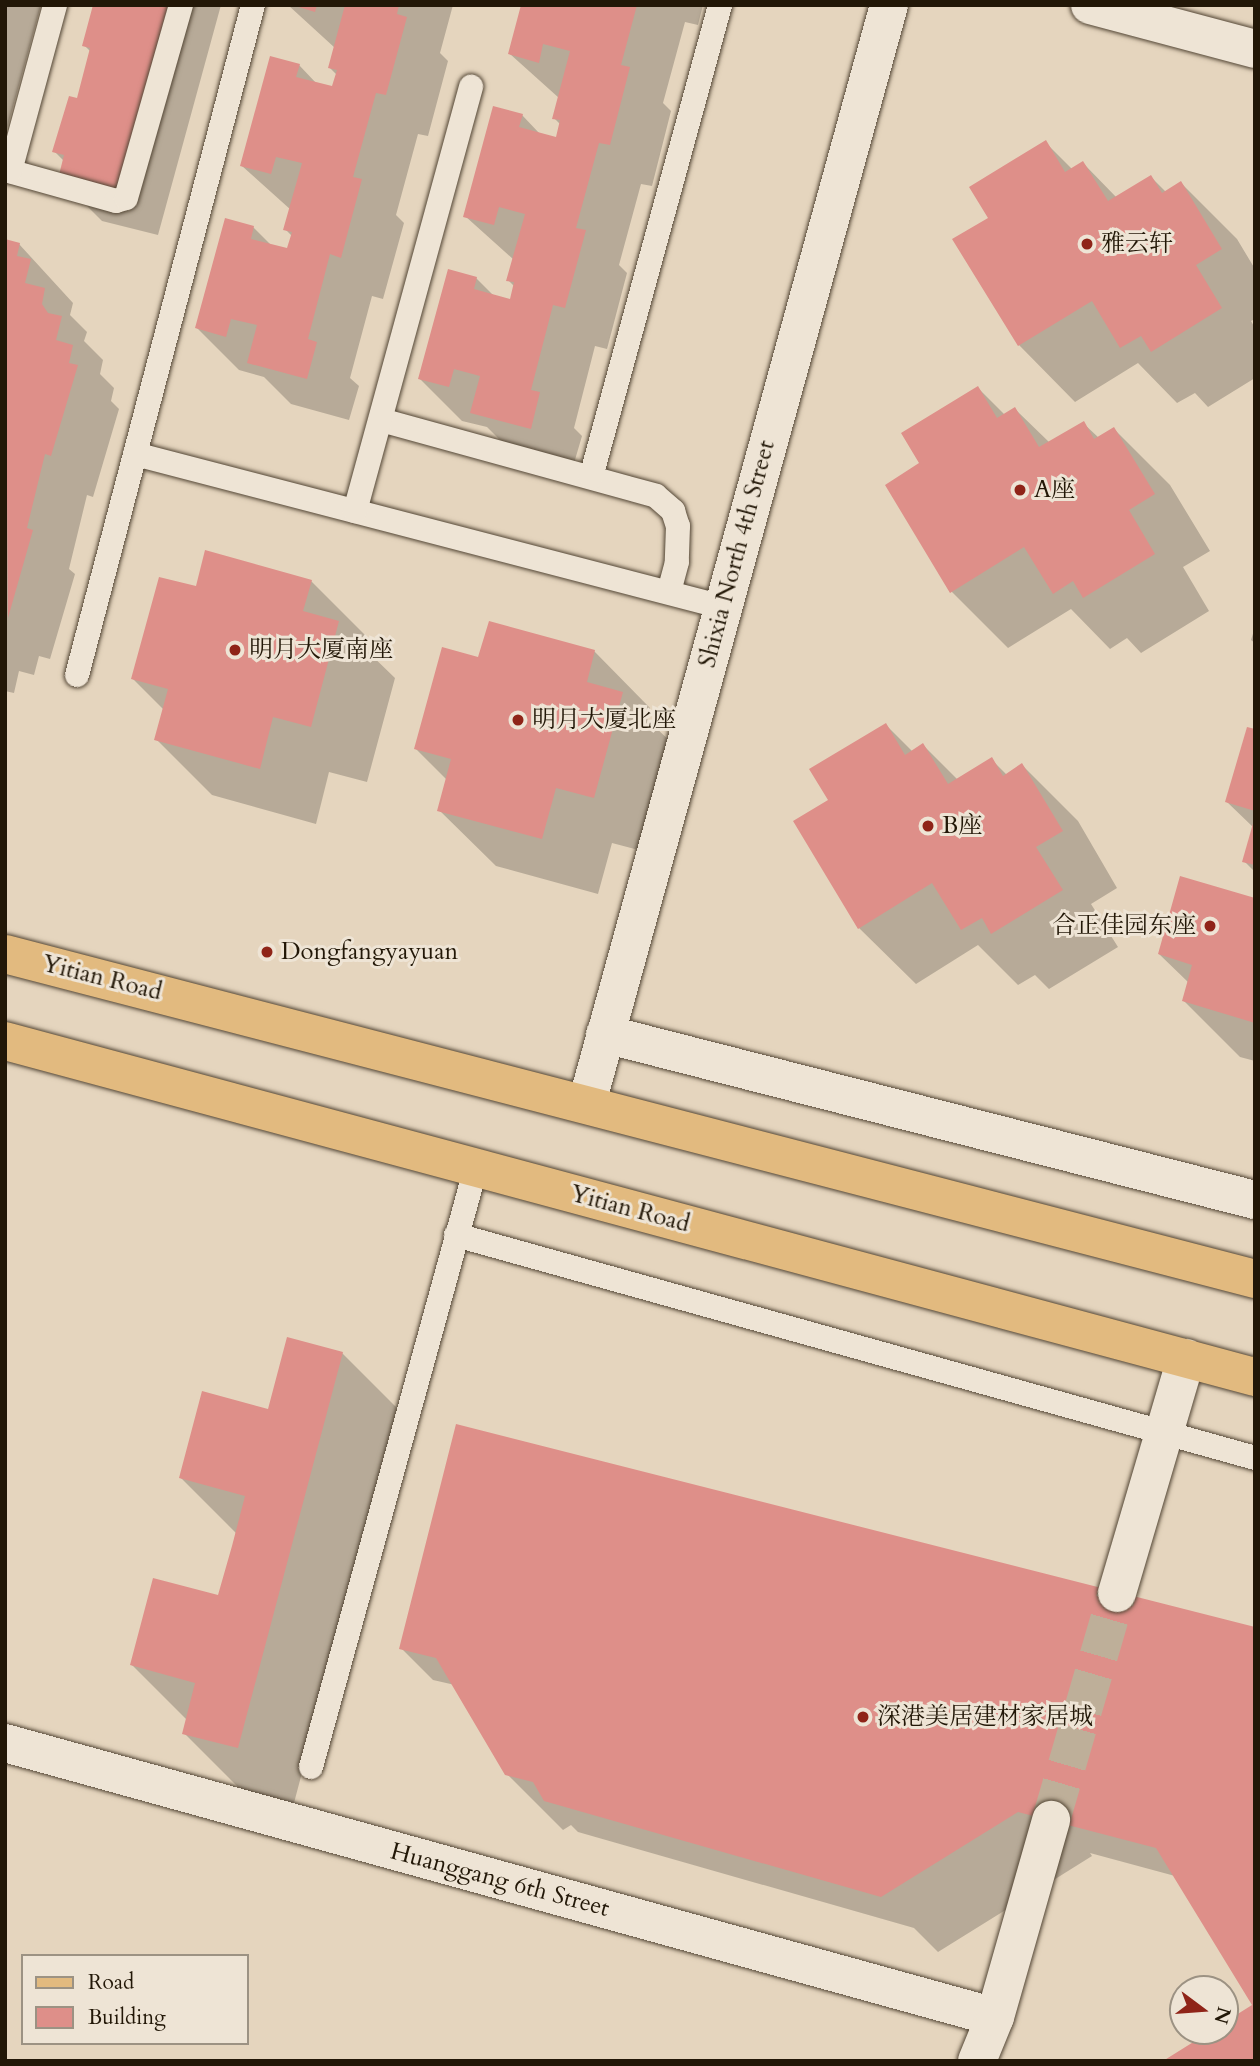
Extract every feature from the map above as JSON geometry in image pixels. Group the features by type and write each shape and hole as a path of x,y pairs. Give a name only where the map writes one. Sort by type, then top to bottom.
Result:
{"main road":[{"name":"Yitian Road","path":"5,954 1255,1279"},
{"name":"Yitian Road","path":"5,1041 1255,1377"}],"street":[{"name":"Shixia North 4th Street","path":"586,1103 888,5"},
{"path":"1090,5 1255,49"},
{"path":"605,1034 1255,1200"},
{"path":"1117,1592 1186,1359"},
{"name":"Huanggang 6th Street","path":"5,1743 995,2017"},
{"path":"977,2061 995,2017 1051,1820"}],"lane":[{"path":"55,5 8,170 116,201 126,198 181,5"},
{"path":"76,675 253,5"},
{"path":"591,477 720,5"},
{"path":"355,511 471,87"},
{"path":"381,420 647,492 673,511 679,541 669,592"},
{"path":"135,454 723,607"},
{"path":"311,1767 476,1167"},
{"path":"456,1235 1255,1458"}],"building":[{"path":"93,5 168,5 116,194 58,179 64,155 52,152 69,96 77,98 90,48 82,46"},
{"path":"292,5 317,5 315,12"},
{"path":"345,5 399,5 397,14 407,17 386,95 376,93 353,177 362,179 341,258 330,254 308,339 317,342 307,379 247,363 257,325 231,319 226,337 195,328 225,218 254,226 251,239 287,248 292,232 283,230 302,163 276,157 271,174 240,166 270,56 300,64 296,77 332,86 337,70 328,68"},
{"path":"521,5 637,5 621,65 630,67 610,145 599,143 576,228 586,230 565,308 553,305 531,390 540,392 531,429 470,413 480,376 454,369 449,387 418,379 448,269 477,277 474,289 510,299 514,282 506,281 525,214 499,207 494,225 463,217 493,106 523,114 519,127 556,137 560,120 552,119 570,51 543,44 539,63 508,54"},
{"name":"雅云轩","path":"1046,140 1065,172 1083,161 1108,201 1151,175 1162,193 1181,181 1222,249 1196,265 1222,308 1151,352 1141,336 1120,348 1092,301 1018,346 952,239 988,218 969,187"},
{"path":"5,239 20,243 17,256 31,259 25,283 45,288 42,304 48,313 62,316 56,340 73,345 69,363 78,365 51,456 45,454 27,528 33,530 8,618"},
{"name":"A座","path":"978,386 997,418 1015,407 1039,447 1084,421 1094,439 1114,427 1155,494 1129,510 1155,554 1083,598 1073,581 1053,594 1024,547 950,593 885,485 919,463 901,433"},
{"name":"明月大厦南座","path":"205,550 312,580 303,611 339,621 311,727 273,717 260,769 154,740 168,689 131,679 159,577 196,586"},
{"name":"明月大厦北座","path":"489,621 595,650 587,682 623,692 594,798 556,788 542,839 437,811 451,759 414,749 442,647 478,657"},
{"name":"B座","path":"886,723 905,755 923,743 948,784 992,757 1003,776 1022,763 1063,831 1036,847 1063,890 991,934 982,918 961,930 932,883 858,929 793,821 828,800 809,769"},
{"path":"1247,727 1255,729 1255,811 1225,802"},
{"name":"合正佳园东座","path":"1255,820 1255,865 1242,862"},
{"name":"合正佳园东座","path":"1180,876 1255,898 1255,1023 1182,1001 1192,965 1158,954"},
{"path":"287,1337 343,1352 238,1748 182,1734 195,1683 130,1665 153,1578 218,1595 232,1546 245,1496 179,1478 202,1391 268,1409"},
{"name":"深港美居建材家居城","path":"456,1424 1255,1627 1255,2061 1163,2061 1189,2045 1239,2045 1239,2013 1252,2005 1239,1984 1239,1975 1234,1975 1156,1848 1018,1812 881,1897 544,1801 533,1782 505,1775 436,1658 399,1649"}],"tunnel":[{"path":"1051,1820 1117,1593"}],"place":[{"name":"雅云轩","path":"1087,244"},
{"name":"A座","path":"1020,490"},
{"name":"明月大厦南座","path":"235,650"},
{"name":"明月大厦北座","path":"518,720"},
{"name":"B座","path":"928,826"},
{"name":"合正佳园东座","path":"1210,926"},
{"name":"Dongfangyayuan","path":"267,952"},
{"name":"深港美居建材家居城","path":"863,1717"}]}
